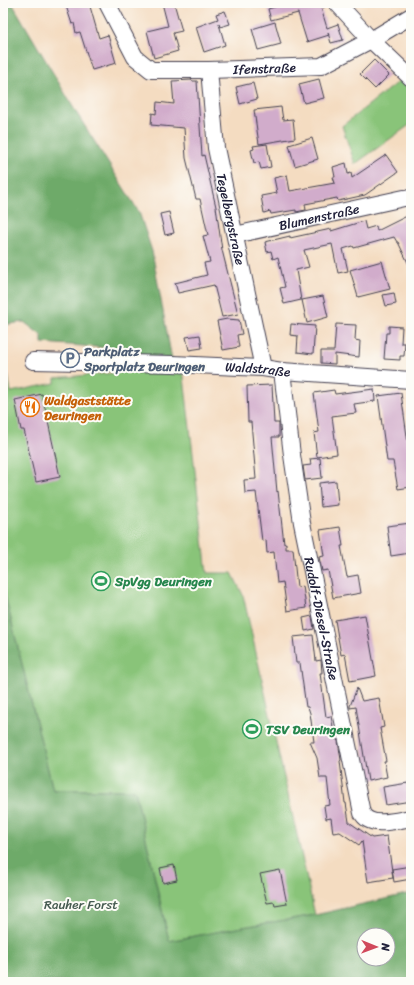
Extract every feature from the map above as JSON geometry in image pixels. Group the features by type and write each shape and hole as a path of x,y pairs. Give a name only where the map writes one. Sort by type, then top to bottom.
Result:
{"street":[{"name":"Ifenstraße","path":"107,3 135,58 151,70 209,70 321,66 372,40 411,16"},
{"path":"337,3 411,78"},
{"name":"Tegelbergstraße","path":"209,70 216,148 263,368"},
{"name":"Blumenstraße","path":"235,235 404,198"},
{"name":"Waldstraße","path":"33,361 173,364 263,368 282,371 411,380"},
{"name":"Rudolf-Diesel-Straße","path":"282,371 302,523 362,813 368,820 380,823 411,818"}],"green space":[{"path":"3,3 12,3 76,112 139,212 152,251 172,360 148,359 136,350 42,343 42,336 24,322 3,325"},
{"path":"400,80 411,91 411,124 355,164 342,126"},
{"name":"SpVgg Deuringen","path":"183,369 207,573 232,573 243,595 315,915 169,941 135,790 53,790 3,587 3,375 8,374 11,392 55,383 55,378 137,371"},
{"name":"Rauher Forst","path":"3,587 53,790 135,790 169,941 315,915 411,893 411,982 3,982"}],"building":[{"path":"65,3 89,3 99,38 108,35 116,63 92,70 80,32 76,33 74,23 72,24"},
{"path":"162,3 174,3 182,31 173,33 178,51 154,58 147,31 168,26"},
{"path":"277,3 324,3 325,7 321,8 327,28 338,24 343,40 331,43 329,35 307,42 298,13 271,20 268,9 278,6"},
{"path":"225,11 230,24 220,27 219,24 225,45 204,52 196,27 218,19 216,14"},
{"path":"275,22 281,44 258,50 252,29"},
{"path":"374,60 389,75 375,89 360,74"},
{"path":"319,79 324,98 304,103 299,84"},
{"path":"172,81 197,81 202,156 204,155 216,207 222,250 238,314 222,317 214,285 178,293 175,283 207,275 204,263 210,262 203,236 208,235 200,199 196,199 186,158 184,128 151,125 152,113 156,114 157,102 174,104"},
{"path":"253,83 257,99 240,104 236,87"},
{"path":"281,107 283,120 293,119 295,138 259,144 254,110"},
{"path":"312,138 318,159 295,166 289,145"},
{"path":"267,144 271,167 261,169 259,162 254,163 251,150 254,149 253,146"},
{"path":"386,155 398,172 365,195 338,201 337,198 305,204 306,210 296,212 296,210 271,214 270,211 264,213 261,196 277,193 274,178 287,175 290,191 335,183 333,177 335,177 333,167 346,163 348,174 351,173 352,178"},
{"path":"169,212 174,233 165,235 160,214"},
{"path":"411,214 411,269 394,237 354,248 353,246 343,249 348,271 338,273 332,244 304,250 309,267 296,270 301,300 284,304 280,288 285,287 278,257 273,259 271,251 267,252 265,242 331,229 331,231 364,221 366,229 376,226 377,231"},
{"path":"382,261 390,289 358,297 350,270"},
{"path":"394,293 396,304 386,306 383,295"},
{"path":"323,296 328,317 307,323 302,300"},
{"path":"227,319 239,320 242,334 237,335 239,347 223,350 217,321"},
{"path":"291,324 315,326 313,354 297,352 298,336 290,335"},
{"path":"336,324 356,325 355,340 360,341 359,357 335,354 335,364 321,363 321,351 334,351"},
{"path":"389,326 402,327 401,343 405,343 404,356 400,356 400,360 384,359 386,333 389,333"},
{"path":"200,335 202,348 189,350 186,337"},
{"path":"272,385 274,423 279,423 279,437 272,437 284,544 286,543 286,549 293,549 297,587 303,586 306,608 287,611 283,582 277,583 274,552 267,553 266,540 262,541 256,492 245,493 244,480 256,479 251,422 248,422 247,386"},
{"path":"374,389 375,401 354,404 356,413 332,416 337,454 317,457 314,433 319,432 314,393 334,390 335,394"},
{"path":"401,393 411,458 411,487 398,489 393,461 387,461 378,396"},
{"path":"42,394 60,477 36,482 24,430 21,430 15,400"},
{"path":"320,458 322,478 305,480 303,466 311,465 310,459"},
{"path":"336,481 338,505 321,507 319,483"},
{"path":"411,523 411,537 406,538 410,553 391,556 387,526"},
{"path":"340,527 343,546 341,546 347,577 358,575 361,593 333,598 328,570 322,571 319,557 324,556 320,530"},
{"path":"365,615 376,676 350,681 345,654 341,655 335,620"},
{"path":"312,616 314,629 305,631 303,618"},
{"path":"313,635 316,661 321,660 322,673 320,673 326,717 331,716 335,738 338,741 345,803 349,822 372,838 387,836 393,878 368,882 362,841 359,845 340,832 333,833 331,818 326,819 324,806 330,805 327,778 320,778 317,758 310,742 314,742 310,713 308,707 306,707 300,663 296,663 293,637"},
{"path":"357,688 362,701 379,698 384,727 380,728 386,761 384,761 387,777 368,781 356,707 350,708"},
{"path":"408,783 411,801 386,805 383,787"},
{"path":"174,865 177,880 163,883 160,868"},
{"path":"411,866 411,879 394,882 392,869"},
{"path":"280,870 287,904 275,906 274,902 267,903 260,874"}],"place":[{"name":"Parkplatz Sportplatz Deuringen","path":"70,358"},
{"name":"Waldgaststätte Deuringen","path":"30,407"},
{"name":"SpVgg Deuringen","path":"101,581"},
{"name":"TSV Deuringen","path":"252,729"}]}
